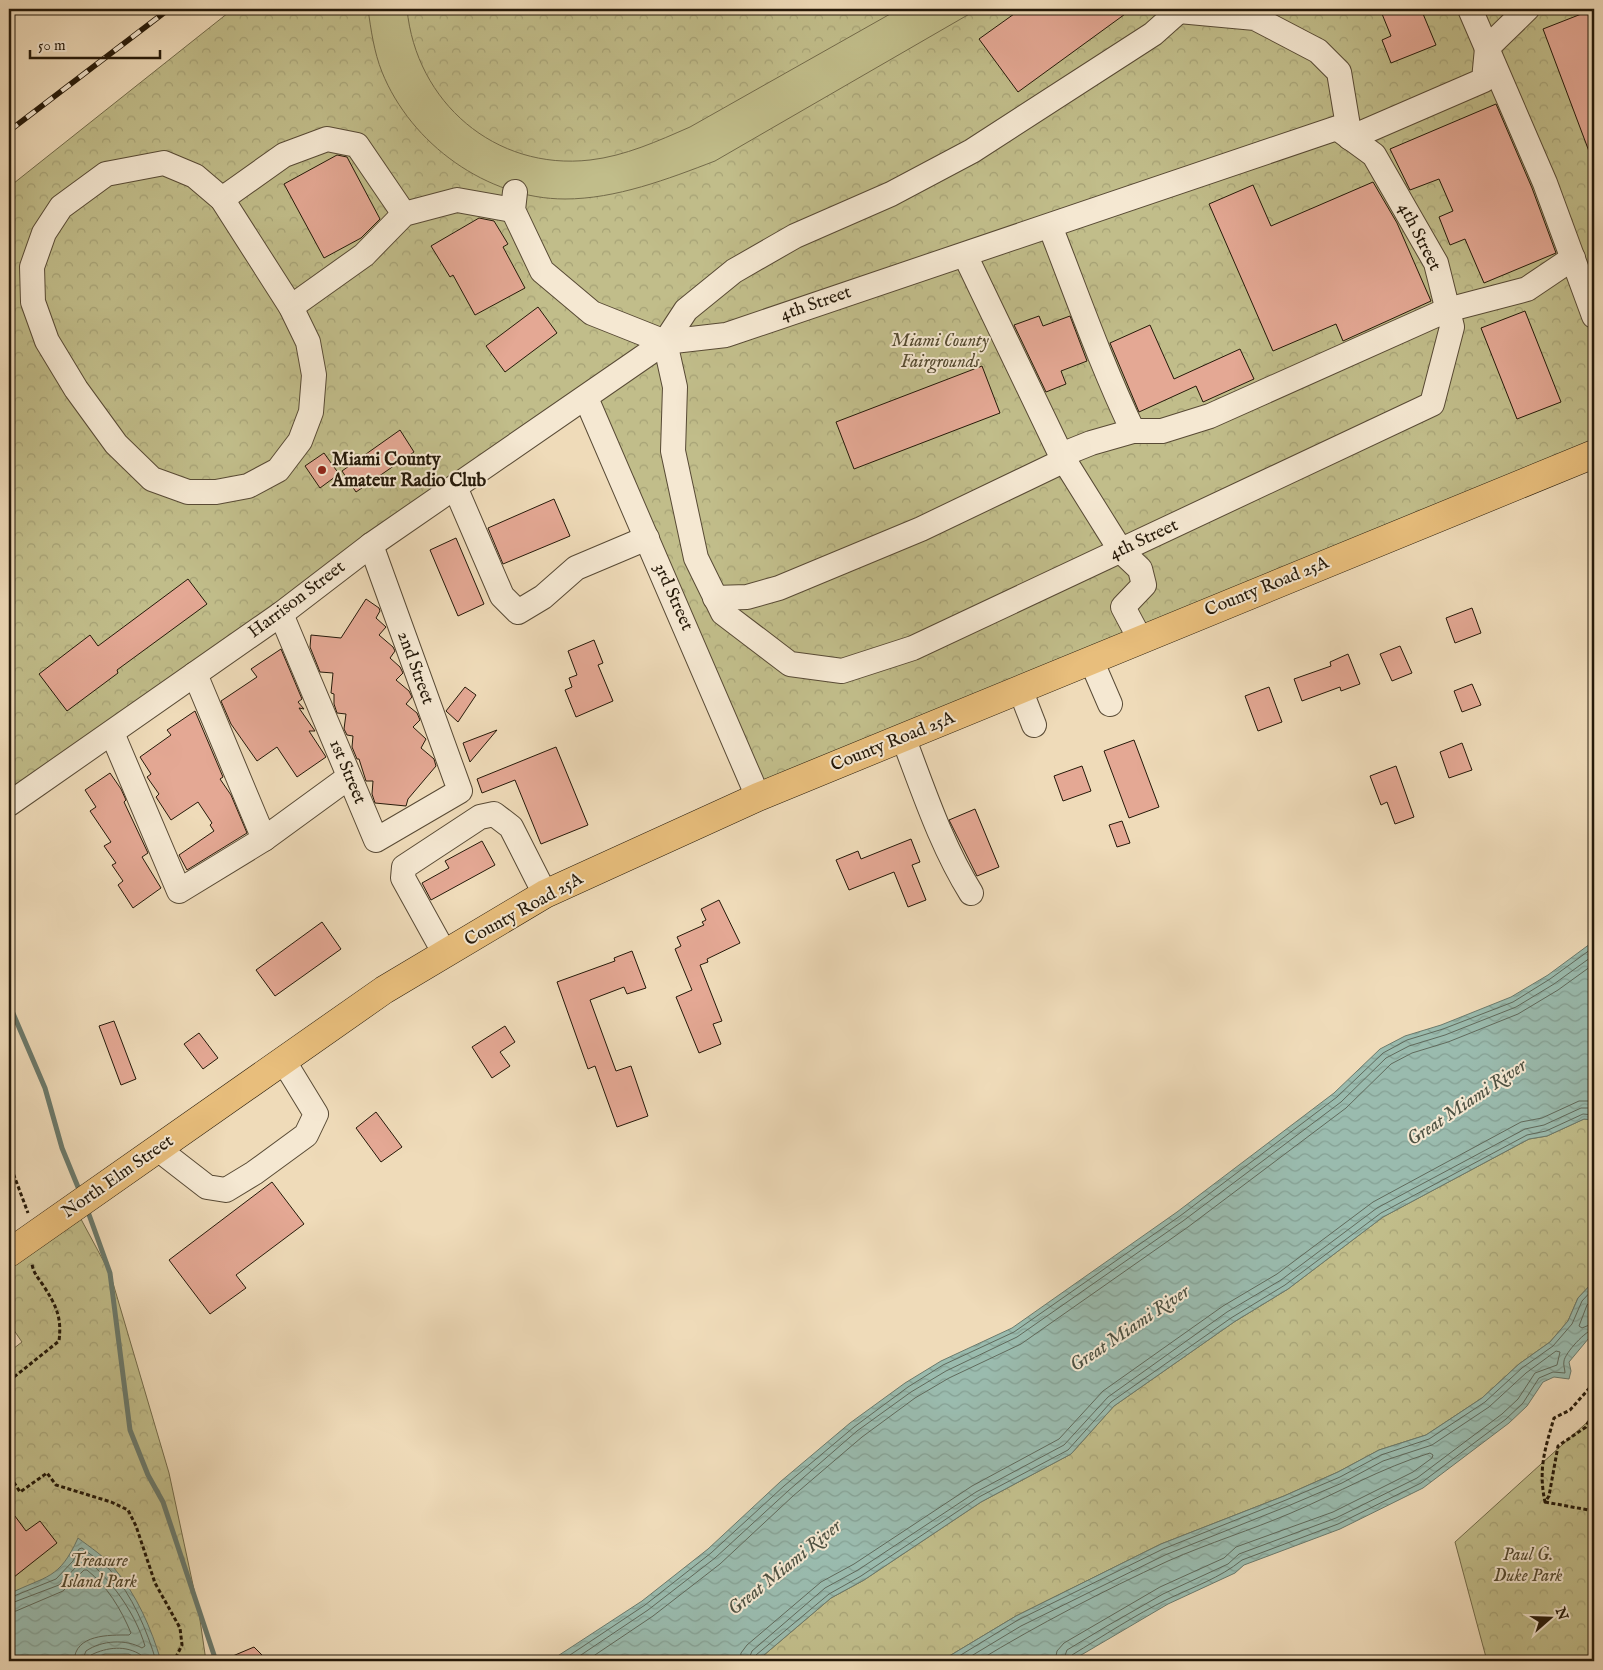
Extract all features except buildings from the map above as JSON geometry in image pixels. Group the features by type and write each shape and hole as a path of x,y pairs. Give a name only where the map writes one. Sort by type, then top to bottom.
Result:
{"main road":[{"name":"County Road 25A","path":"228,1100 384,990 545,894 758,797 1594,454"},
{"name":"North Elm Street","path":"19,1247 228,1100"}],"street":[{"path":"1470,9 1545,183 1594,316"},
{"path":"1527,9 1487,48 1484,80 1350,138 1339,72 1318,51 1255,18 1180,10 1153,34 972,151 891,194 795,236 734,271 686,310 665,342 675,387 673,451 696,558 715,598 747,597 779,588 921,529 1091,443 1133,431 1162,431 1210,416 1447,310 1527,289 1572,258"},
{"name":"4th Street","path":"665,342 726,334 1337,128 1374,155 1436,263 1452,327 1432,404 913,648 842,671 790,664 723,613 715,598"},
{"path":"222,199 284,155 327,139 357,145 404,214"},
{"path":"164,163 195,176 222,199 291,307 308,342 314,374 311,412 300,441 278,470 248,486 216,492 188,492 152,479 116,444 76,389 47,341 33,302 32,267 44,233 61,206 106,174 164,163"},
{"path":"291,307 364,255 404,214 457,200 514,201 542,271 592,313 665,342"},
{"path":"1050,226 1090,325 1105,373 1133,431"},
{"path":"965,255 1063,458 1121,551 1140,569 1144,585 1123,607 1140,639"},
{"name":"Harrison Street","path":"9,804 281,614 370,544 586,398 665,342"},
{"name":"3rd Street","path":"586,398 758,797"},
{"path":"455,487 502,596 518,612 543,597 576,568 647,538"},
{"name":"2nd Street","path":"370,544 460,791"},
{"name":"1st Street","path":"281,614 376,840 460,791"},
{"path":"1091,660 1110,704"},
{"path":"195,674 264,839"},
{"path":"1020,689 1034,724"},
{"path":"112,733 179,892 264,839 350,777"},
{"path":"903,737 943,836 960,875 971,893"},
{"path":"445,954 409,892 403,878 404,867 480,817 494,814 511,827 545,894"},
{"path":"158,1149 207,1187 226,1190 254,1173 306,1135 316,1114 283,1060"}],"path":[{"path":"9,1162 28,1209 19,1247 50,1296 61,1322 59,1341 9,1381"},
{"path":"1545,1502 1540,1481 1544,1453 1554,1418 1570,1410 1594,1383"},
{"path":"1545,1502 1549,1496 1558,1446 1586,1427 1594,1409"},
{"path":"9,1484 13,1481 20,1492 47,1473 56,1485 111,1502 128,1510 136,1526 155,1583 180,1628 182,1645 176,1657 171,1661"},
{"path":"1545,1502 1594,1511"}],"green space":[{"name":"Miami County Fairgrounds","path":"233,9 1594,9 1594,454 758,797 586,398 9,804 9,187"},
{"path":"368,9 407,9 414,43 426,73 444,101 466,124 493,142 523,154 555,160 590,160 616,155 641,147 690,127 899,9 978,9 715,161 642,187 603,196 565,199 536,196 508,189 480,178 432,144 412,122 395,98 382,72 375,49"},
{"path":"1584,1119 1594,1120 1594,1223 1591,1230 1594,1238 1594,1281 1578,1298 1568,1321 1550,1342 1519,1364 1482,1398 1426,1435 1379,1450 1338,1472 1284,1496 1161,1544 1016,1616 941,1661 757,1661 831,1598 864,1580 981,1502 1071,1454 1114,1406 1234,1322 1288,1289 1383,1217 1529,1139 1547,1136"},
{"name":"Treasure Island Park","path":"75,1208 110,1273 169,1473 199,1613 206,1661 9,1661 9,1352 22,1342 9,1323 9,1253"},
{"name":"Paul G. Duke Park","path":"1594,1416 1594,1661 1487,1661 1455,1542"}],"water":[{"name":"Great Miami River","path":"1594,941 1594,1120 1584,1119 1547,1136 1529,1139 1383,1217 1288,1289 1234,1322 1114,1406 1071,1454 981,1502 864,1580 831,1598 757,1661 550,1661 642,1601 708,1549 780,1482 850,1423 905,1383 941,1361 1012,1328 1177,1212 1334,1093 1380,1049 1405,1036 1441,1025 1511,997 1548,975"},
{"path":"1594,1281 1594,1332 1569,1362 1571,1371 1569,1379 1554,1377 1543,1382 1527,1406 1509,1423 1423,1488 1340,1529 1244,1565 1235,1573 1168,1604 1071,1661 941,1661 1016,1616 1161,1544 1284,1496 1338,1472 1379,1450 1426,1435 1482,1398 1519,1364 1550,1342 1568,1321 1578,1298"},
{"path":"78,1538 110,1564 130,1589 148,1624 161,1661 141,1661 129,1654 105,1654 88,1661 9,1661 9,1594 51,1575 65,1562"}],"waterway":[{"path":"9,1004 45,1088 62,1148 80,1192"},
{"path":"87,1209 110,1273 130,1430 148,1475 163,1502 216,1661"}],"railway":[{"path":"9,131 169,9"}],"place":[{"name":"Miami County Amateur Radio Club","path":"322,470"}]}
